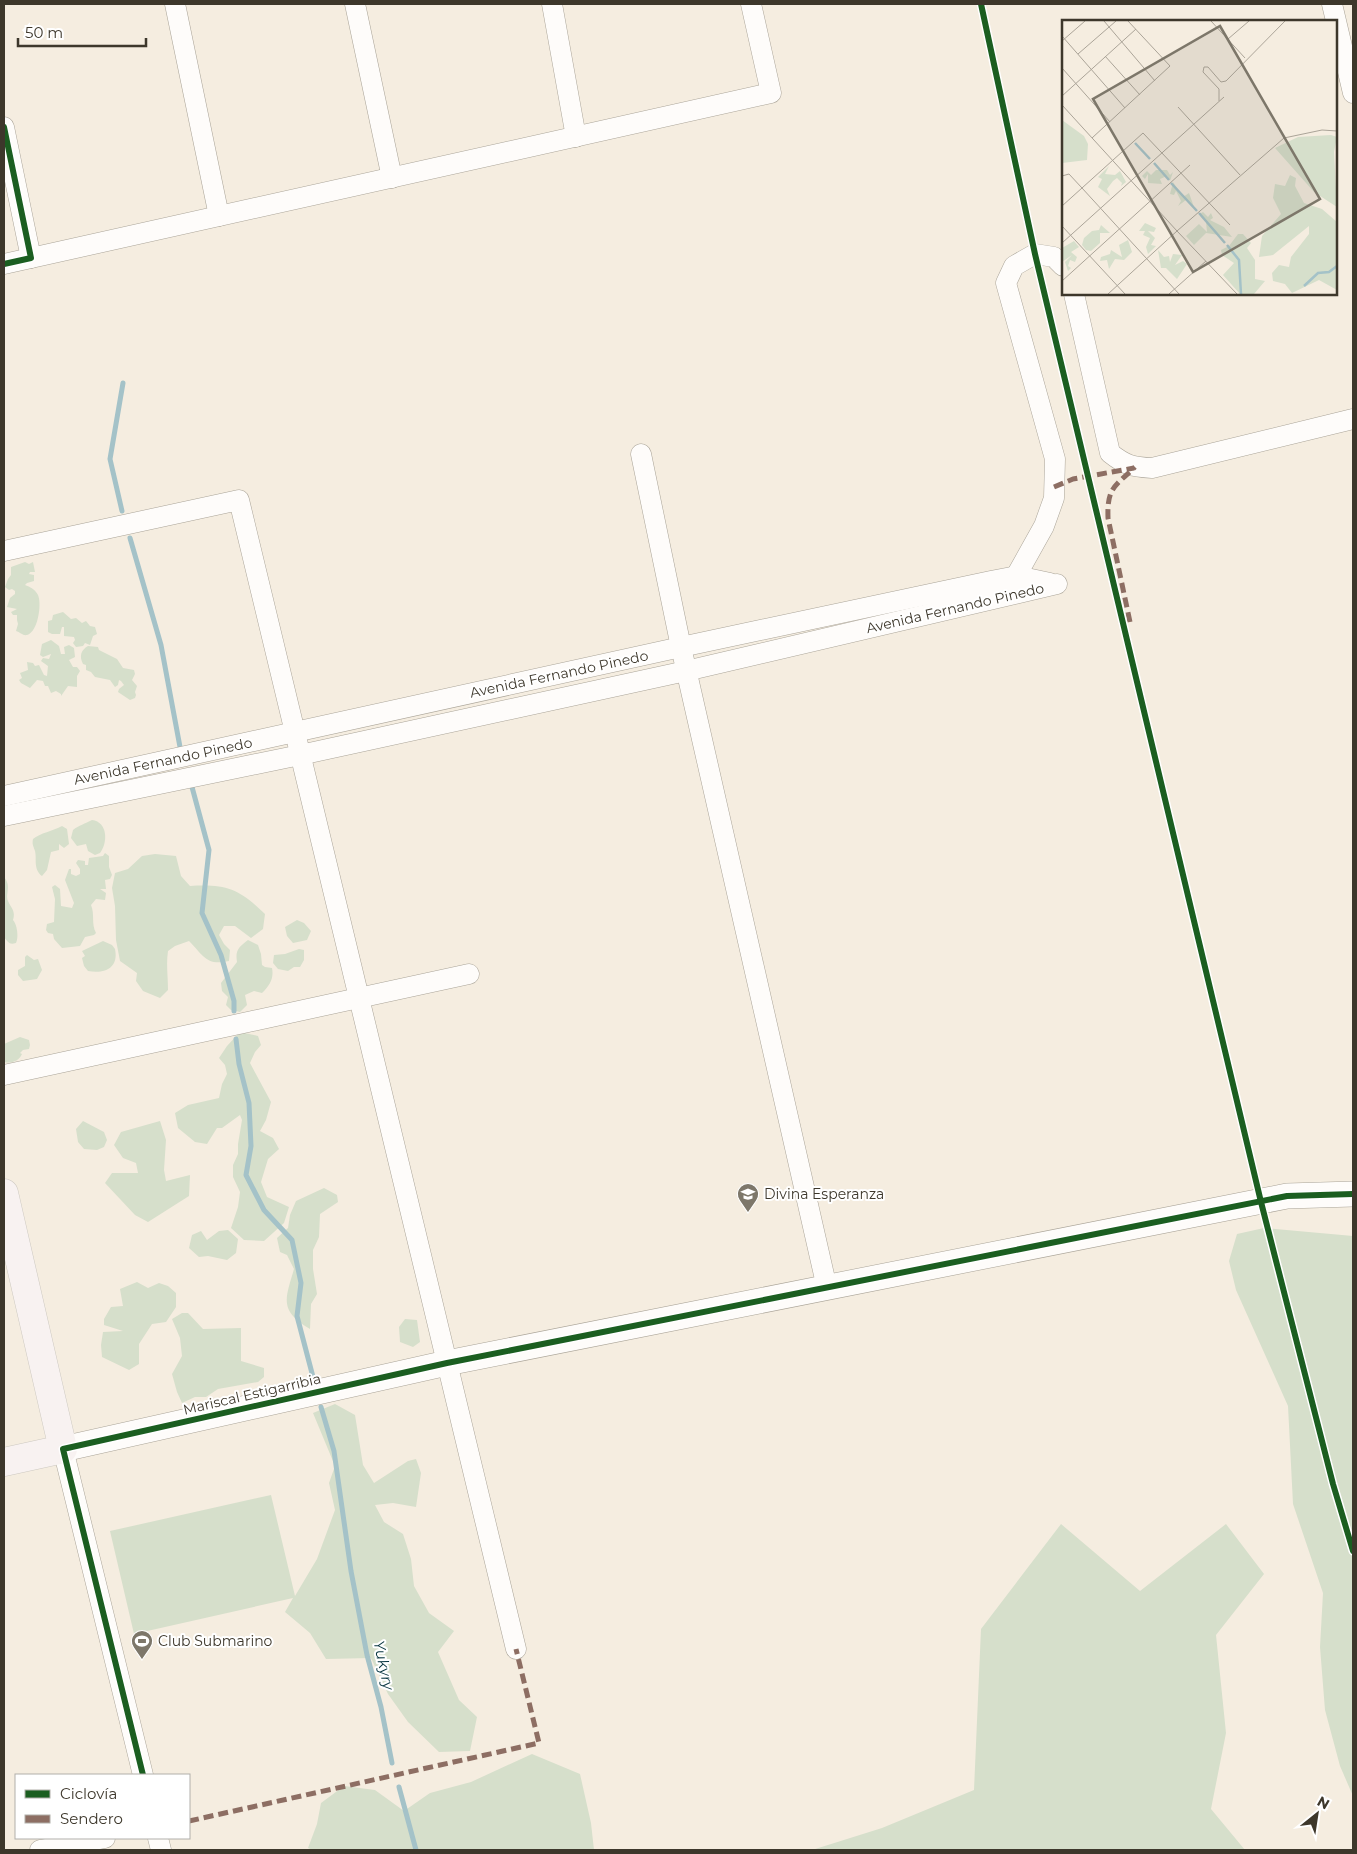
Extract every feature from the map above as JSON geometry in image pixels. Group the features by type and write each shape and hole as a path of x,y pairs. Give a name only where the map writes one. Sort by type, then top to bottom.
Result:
{"main road":[{"path":"4,1193 63,1449"},
{"name":"Mariscal Estigarribia","path":"4,1462 63,1449"}],"street":[{"path":"175,4 218,216"},
{"path":"355,4 392,178"},
{"path":"552,4 576,137"},
{"path":"4,264 771,94 751,4"},
{"path":"1332,4 1336,20"},
{"path":"1337,25 1353,94"},
{"path":"4,127 31,258"},
{"path":"1002,597 1017,576 1044,526 1054,498 1055,459 1006,283 1014,266 1034,254 1054,257 1062,265"},
{"path":"1074,295 1110,453 1122,463 1135,467 1152,468 1353,419"},
{"path":"641,454 686,671 827,1288"},
{"path":"4,551 239,500 516,1649"},
{"name":"Avenida Fernando Pinedo","path":"4,796 681,647 1017,576 1057,584 686,671 300,755 4,816"},
{"path":"4,1075 469,974"},
{"name":"Mariscal Estigarribia","path":"63,1449 447,1363 1287,1196 1353,1194"},
{"path":"63,1449 143,1774"},
{"path":"40,1850 100,1839"}],"green space":[{"path":"25,562 29,564 33,562 35,572 30,572 29,574 34,575 34,581 25,585 37,593 40,605 34,629 27,635 16,631 18,624 17,615 13,615 11,612 17,609 7,607 15,591 5,587 11,575 11,567"},
{"path":"63,612 71,619 76,618 82,623 86,621 90,626 95,627 97,634 93,636 90,645 85,643 83,646 76,647 73,643 74,637 64,636 64,627 62,627 60,634 48,632 48,621 52,620 53,615"},
{"path":"51,640 59,646 61,654 65,654 64,647 69,645 74,648 75,657 69,660 73,667 77,667 80,671 77,676 77,687 68,686 61,696 56,691 51,693 43,681 37,680 30,688 19,680 22,678 20,673 28,670 27,662 33,663 35,666 39,665 44,675 47,676 48,666 41,661 43,658 49,659 51,654 43,657 40,655 42,644"},
{"path":"88,646 98,647 99,650 117,659 123,668 134,670 135,674 132,680 137,686 135,698 130,700 118,692 124,685 121,681 119,680 118,685 115,687 110,680 95,677 86,670 86,665 83,664 81,656 82,651"},
{"path":"92,820 101,825 105,834 103,849 95,855 88,851 86,844 77,846 71,838 73,830"},
{"path":"62,826 67,829 69,844 64,848 59,844 59,850 51,852 47,870 42,876 36,867 33,839"},
{"path":"105,853 109,856 109,867 112,875 110,879 105,880 106,889 100,889 106,893 105,900 96,899 91,905 96,933 85,937 80,946 62,948 54,939 53,934 48,933 46,930 47,924 54,922 55,899 52,887 55,885 60,889 61,906 72,908 74,903 65,880 69,869 71,869 71,874 76,876 80,874 80,869 76,863 78,860 85,861 85,865 88,865 89,858 103,856"},
{"path":"155,854 176,856 181,876 190,886 214,886 232,890 248,899 265,914 263,929 251,938 235,926 224,926 219,935 230,950 229,961 210,961 189,941 175,946 168,951 168,990 160,998 143,991 136,981 137,973 120,961 116,940 115,906 112,888 115,873 128,869 142,856"},
{"path":"4,877 8,884 7,898 14,912 13,920 16,924 17,940 14,944 9,943 4,937"},
{"path":"297,920 304,923 311,931 307,940 293,943 287,936 285,927"},
{"path":"248,940 258,945 262,965 272,968 272,978 262,993 254,991 245,995 247,1005 240,1012 231,1010 226,1005 228,997 222,991 221,983 237,962 238,949"},
{"path":"103,941 112,945 115,949 116,956 113,965 100,972 88,971 84,966 82,958 85,956 82,951"},
{"path":"299,949 304,950 304,960 300,967 294,967 288,971 278,969 273,963 274,955 285,954"},
{"path":"27,955 34,960 38,959 42,970 37,979 23,981 18,975 18,970 25,966 25,957"},
{"path":"240,1032 258,1036 261,1045 250,1063 271,1102 266,1120 260,1131 273,1138 279,1149 268,1159 261,1182 267,1197 289,1207 284,1223 264,1241 244,1240 231,1228 238,1207 240,1192 233,1177 233,1165 238,1154 242,1120 240,1115 222,1128 217,1128 207,1144 195,1142 178,1128 175,1113 188,1105 219,1098 222,1084 227,1074 225,1065 219,1058"},
{"path":"20,1037 29,1040 29,1049 23,1050 20,1053 22,1054 21,1056 14,1061 4,1062 4,1044"},
{"path":"83,1121 104,1132 107,1140 104,1147 97,1150 84,1149 78,1142 76,1129"},
{"path":"160,1121 166,1140 164,1170 166,1181 190,1175 189,1196 148,1222 135,1215 105,1183 112,1173 138,1173 136,1163 123,1158 114,1145 121,1132"},
{"path":"324,1188 337,1195 338,1202 320,1214 319,1237 313,1250 313,1269 317,1294 311,1304 310,1329 293,1316 289,1310 287,1297 294,1269 287,1255 280,1252 277,1238 288,1228 290,1215 296,1201"},
{"path":"1264,1228 1353,1236 1353,1796 1340,1766 1325,1710 1320,1647 1323,1593 1293,1504 1288,1406 1236,1290 1229,1261 1237,1234"},
{"path":"228,1230 238,1239 236,1253 227,1260 208,1256 199,1257 189,1248 192,1235 201,1231 207,1240 219,1231"},
{"path":"137,1282 148,1288 159,1283 168,1286 176,1293 176,1307 166,1322 152,1324 139,1344 139,1364 129,1370 102,1357 101,1345 103,1332 123,1331 104,1325 104,1319 111,1307 123,1306 120,1289"},
{"path":"182,1313 188,1313 203,1329 241,1328 241,1361 264,1368 264,1377 258,1382 218,1389 206,1397 195,1397 182,1403 172,1374 182,1356 180,1338 172,1319"},
{"path":"405,1319 417,1320 420,1342 413,1347 400,1342 399,1327"},
{"path":"335,1404 355,1415 363,1465 374,1483 408,1461 416,1459 421,1473 416,1507 393,1503 375,1505 384,1522 403,1534 411,1559 414,1586 429,1613 454,1631 438,1652 459,1700 477,1717 470,1751 439,1752 408,1722 388,1694 371,1658 326,1659 310,1633 285,1612 293,1598 134,1634 110,1531 271,1495 295,1596 317,1559 335,1510 329,1483 335,1466 313,1413"},
{"path":"1061,1524 1140,1591 1226,1524 1264,1574 1216,1635 1226,1733 1211,1809 1245,1850 812,1850 882,1828 974,1790 981,1629"},
{"path":"532,1754 580,1774 591,1823 594,1850 312,1850 308,1848 317,1824 321,1803 344,1786 375,1790 404,1811 430,1793 471,1782"}],"waterway":[{"path":"122,511 110,459 123,383"},
{"path":"130,538 161,645 180,747"},
{"path":"192,787 209,850 202,913 221,955 234,1001 234,1011"},
{"path":"236,1039 239,1064 249,1103 251,1146 246,1175 264,1210 292,1240 301,1283 297,1316 313,1377"},
{"name":"Yukyry","path":"321,1407 334,1451 351,1571 367,1655 381,1707 392,1763"},
{"name":"Yukyry","path":"399,1787 416,1850"}],"marked path":[{"path":"1130,622 1108,518 1108,508 1113,489 1135,467"},
{"path":"1054,487 1073,479 1134,468"},
{"path":"190,1821 539,1743 516,1649"}],"cycle path":[{"path":"981,4 1035,254 1261,1202 1333,1484 1353,1551"},
{"path":"4,127 31,258 4,264"},
{"path":"143,1774 63,1449 447,1363 1287,1196 1353,1194"}],"place":[{"name":"Divina Esperanza","path":"748,1213"},
{"name":"Club Submarino","path":"142,1660"}]}
